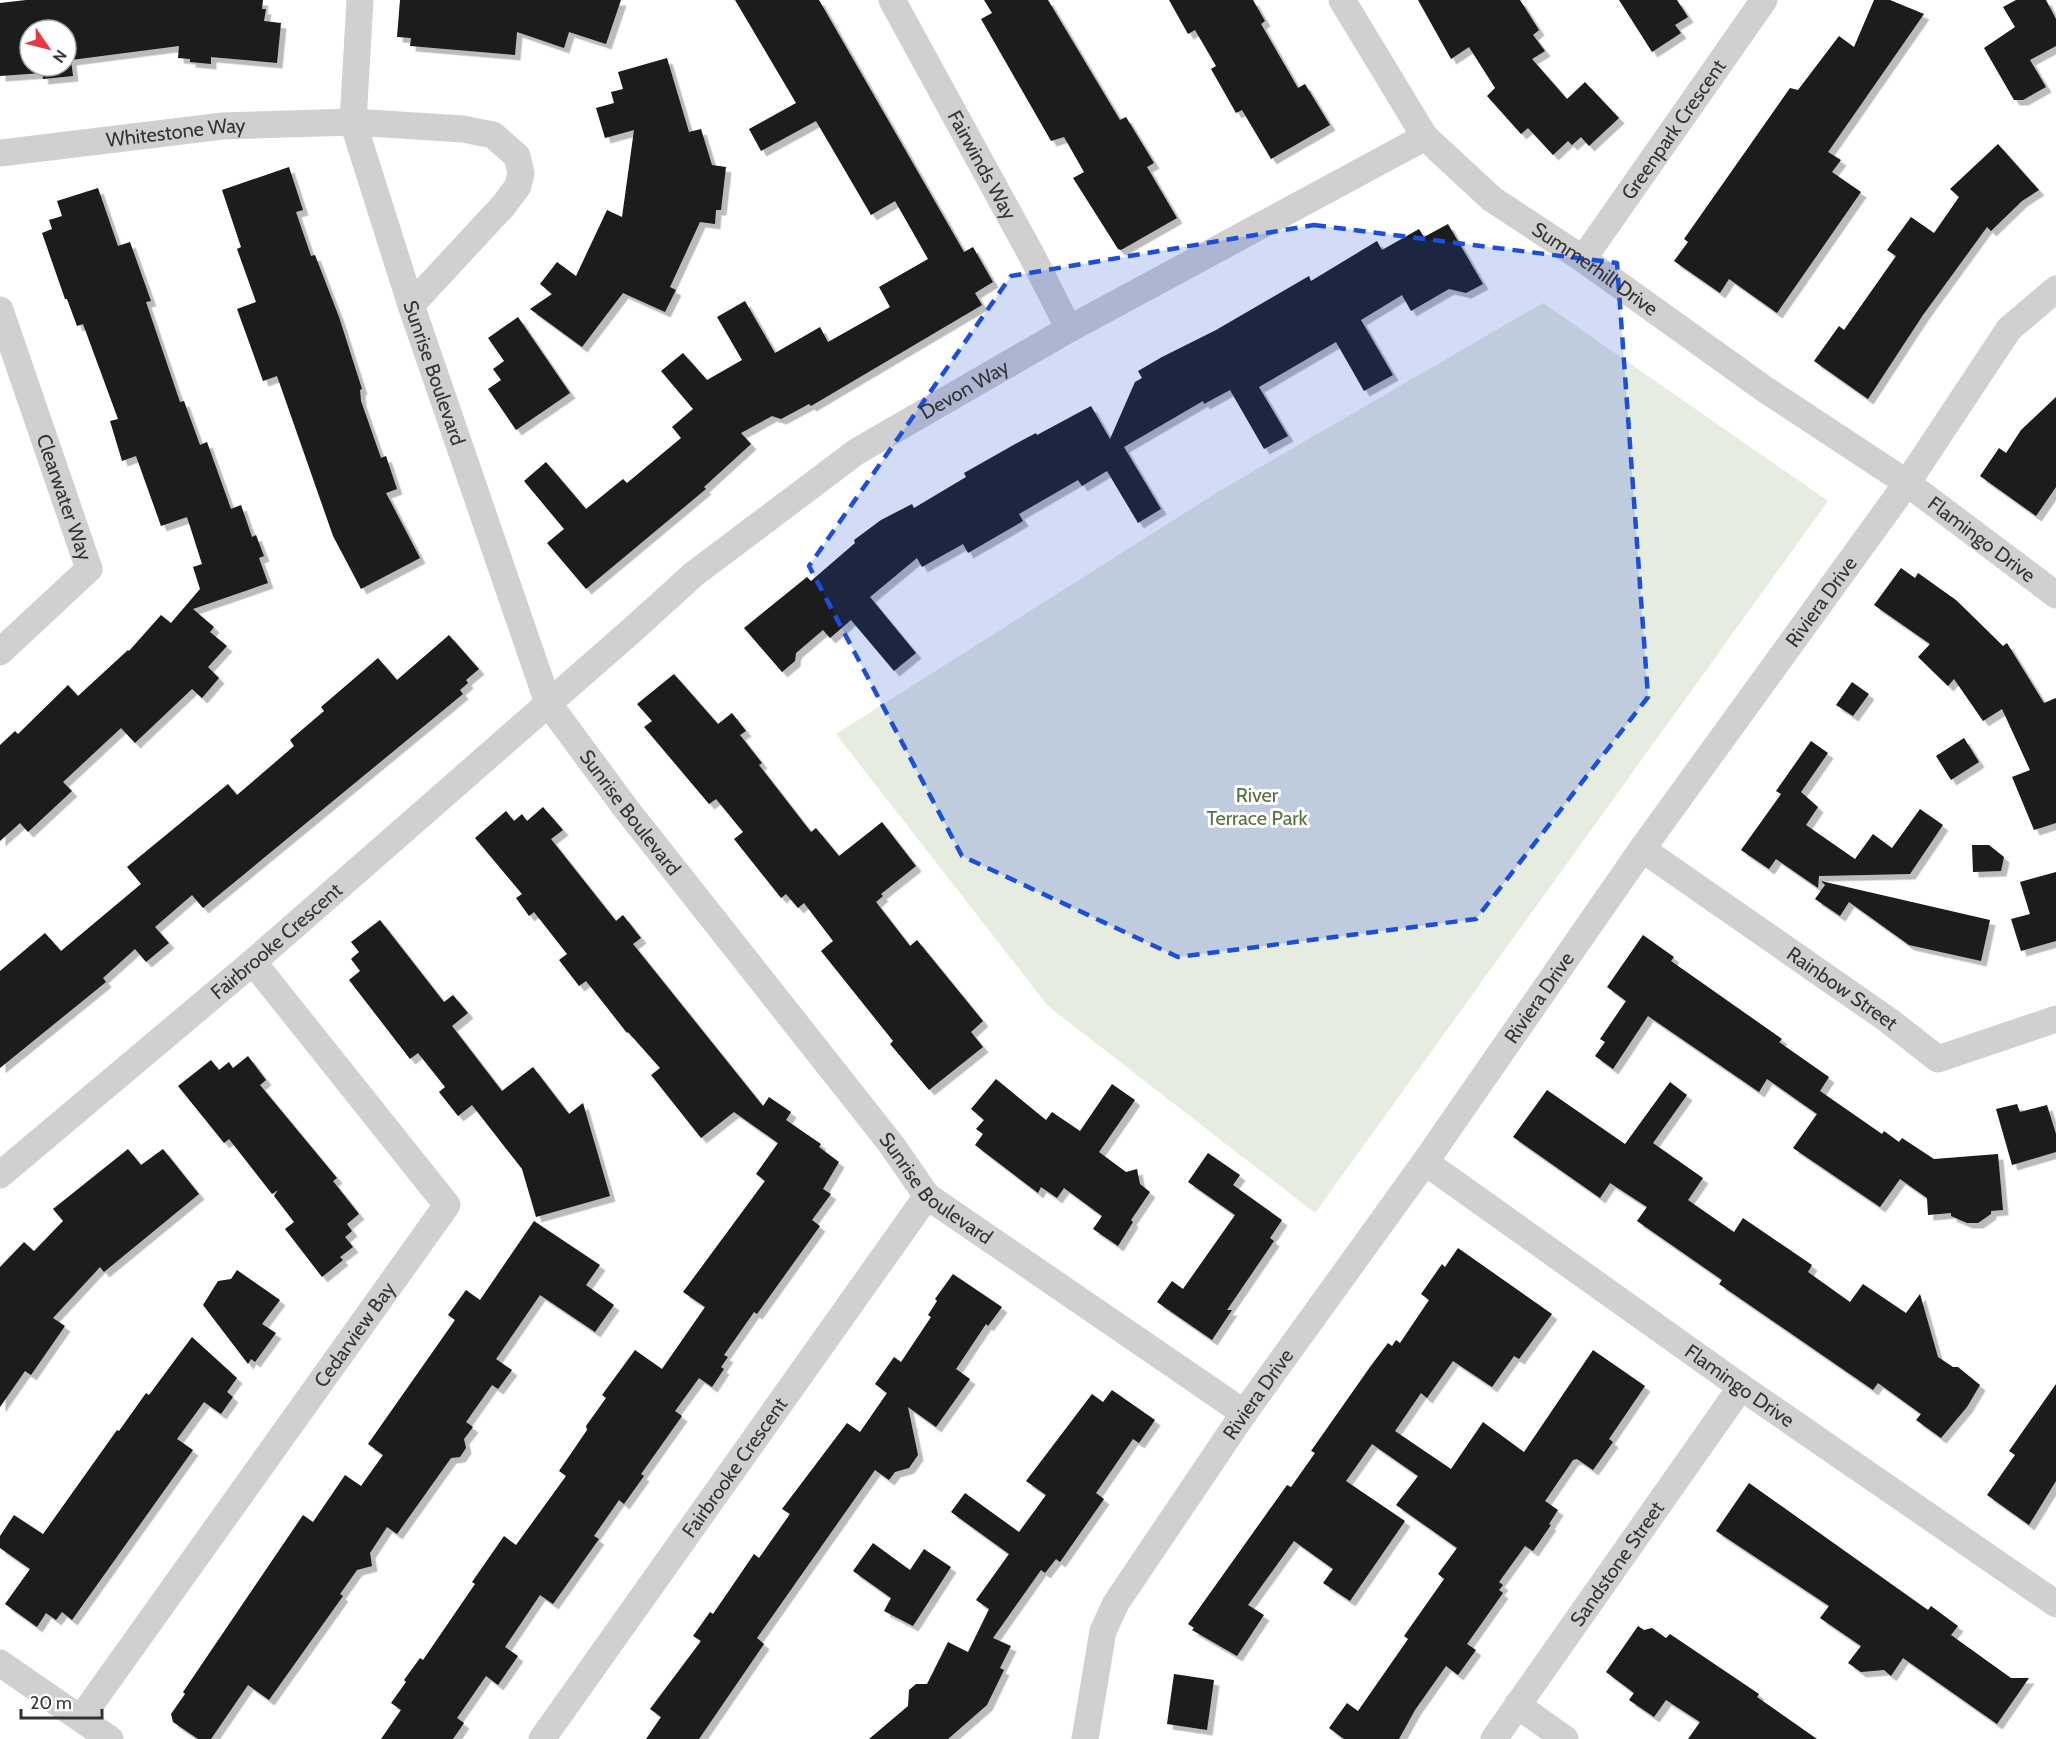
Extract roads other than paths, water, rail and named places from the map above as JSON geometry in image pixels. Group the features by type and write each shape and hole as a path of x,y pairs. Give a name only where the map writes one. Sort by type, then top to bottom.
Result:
{"street":[{"name":"Sunrise Boulevard","path":"360,0 353,122 411,305 548,703 635,820 891,1144 927,1196 1244,1413"},
{"name":"Fairwinds Way","path":"892,0 1032,256 1069,329"},
{"name":"Summerhill Drive","path":"1342,0 1425,137 1492,199 1583,259 1763,388 1907,483"},
{"name":"Greenpark Crescent","path":"1583,259 1764,0"},
{"name":"Whitestone Way","path":"0,153 222,126 353,122 463,129 493,135 517,156 521,173 518,186 504,206 411,305"},
{"name":"Devon Way","path":"548,703 694,574 856,452 1069,329 1425,137"},
{"name":"Riviera Drive","path":"1085,1739 1108,1617 1244,1413 1425,1162 1642,849 1907,483 2009,329 2056,289"},
{"name":"Clearwater Way","path":"0,310 89,569 0,652"},
{"name":"Flamingo Drive","path":"1907,483 2056,595"},
{"name":"Fairbrooke Crescent","path":"0,1175 253,962 548,703"},
{"name":"Rainbow Street","path":"1642,849 1888,1020 1938,1059 2056,1019"},
{"name":"Cedarview Bay","path":"81,1718 447,1205 253,962"},
{"name":"Flamingo Drive","path":"1425,1162 1741,1387 2056,1604"},
{"name":"Fairbrooke Crescent","path":"542,1739 927,1196"},
{"name":"Sandstone Street","path":"1494,1739 1741,1387"},
{"path":"0,1663 110,1739"},
{"path":"1517,1705 1565,1739"}],"park label":[{"name":"River Terrace Park","path":"1257,806"}]}
